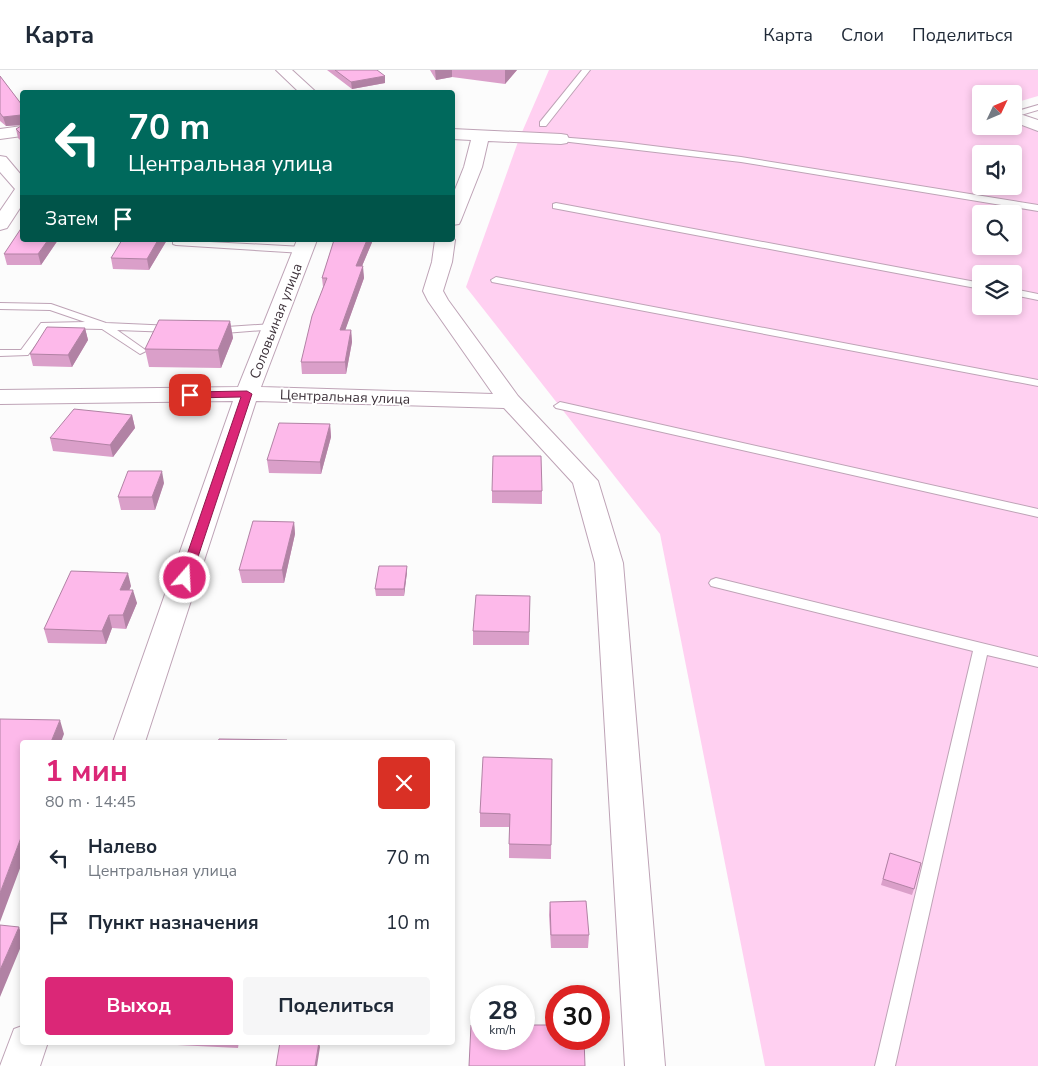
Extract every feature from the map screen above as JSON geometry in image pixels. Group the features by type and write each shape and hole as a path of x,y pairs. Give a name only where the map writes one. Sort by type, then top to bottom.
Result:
{"street":[{"path":"282,70 306,90"},
{"path":"1022,119 1038,126"},
{"path":"0,134 20,131"},
{"path":"455,134 561,139"},
{"path":"455,212 468,175 475,162 480,136"},
{"path":"0,161 20,184"},
{"path":"0,224 20,196"},
{"path":"445,242 442,262 434,291 438,300 510,401 585,480 610,563 645,1066"},
{"name":"Соловьиная улица","path":"130,740 247,394 305,245"},
{"name":"Центральная улица","path":"0,397 247,394 510,401"},
{"path":"20,1066 27,1045"}],"lane":[{"path":"543,124 586,70"},
{"path":"1022,113 1038,107"},
{"path":"561,139 621,143 1038,208"},
{"path":"556,206 972,284"},
{"path":"176,242 305,245"},
{"path":"496,280 1038,383"},
{"path":"1022,294 1038,297"},
{"path":"0,306 51,307 105,326 140,351"},
{"path":"0,353 24,353 45,326 105,326 216,332 273,327"},
{"path":"560,406 1038,513"},
{"path":"716,583 1038,662"},
{"path":"885,1066 981,648"}],"shaded area":[{"path":"549,70 1038,70 1038,96 1022,101 1022,85 972,85 972,135 1022,135 1022,126 1038,131 1038,1066 765,1066 660,534 466,287 519,139"}],"building":[{"path":"335,70 377,70 385,76 351,82"},
{"path":"0,76 20,102 20,115 3,117 0,113"},
{"path":"20,230 20,242 47,242 38,254 4,254"},
{"path":"121,242 157,242 147,259 111,258"},
{"path":"333,242 366,242 356,266 363,266 340,330 351,330 345,362 301,362 312,316 327,278 322,278"},
{"path":"159,320 230,321 218,350 145,349"},
{"path":"47,327 85,328 68,355 30,354"},
{"path":"74,409 132,415 110,445 50,438"},
{"path":"279,423 330,424 320,462 267,460"},
{"path":"493,456 541,456 542,491 492,491"},
{"path":"128,471 162,471 152,497 118,497"},
{"path":"253,521 294,522 282,570 239,570"},
{"path":"379,566 407,566 404,589 375,589"},
{"path":"71,571 128,573 120,590 133,590 123,615 109,615 102,631 44,629"},
{"path":"476,595 530,596 529,632 473,631"},
{"path":"0,719 60,720 52,740 20,740 20,840 0,893"},
{"path":"219,739 287,740 219,740"},
{"path":"483,757 552,759 551,845 509,844 510,814 480,813"},
{"path":"890,853 921,863 914,889 883,879"},
{"path":"586,901 589,935 551,935 550,902"},
{"path":"0,925 19,927 0,970"},
{"path":"535,1025 545,1025 545,1050 584,1050 585,1066 469,1066 470,1046 470,1050 535,1050"},
{"path":"280,1045 318,1045 315,1066 276,1066"}],"route":[{"path":"185,578 247,394 190,395"}]}
